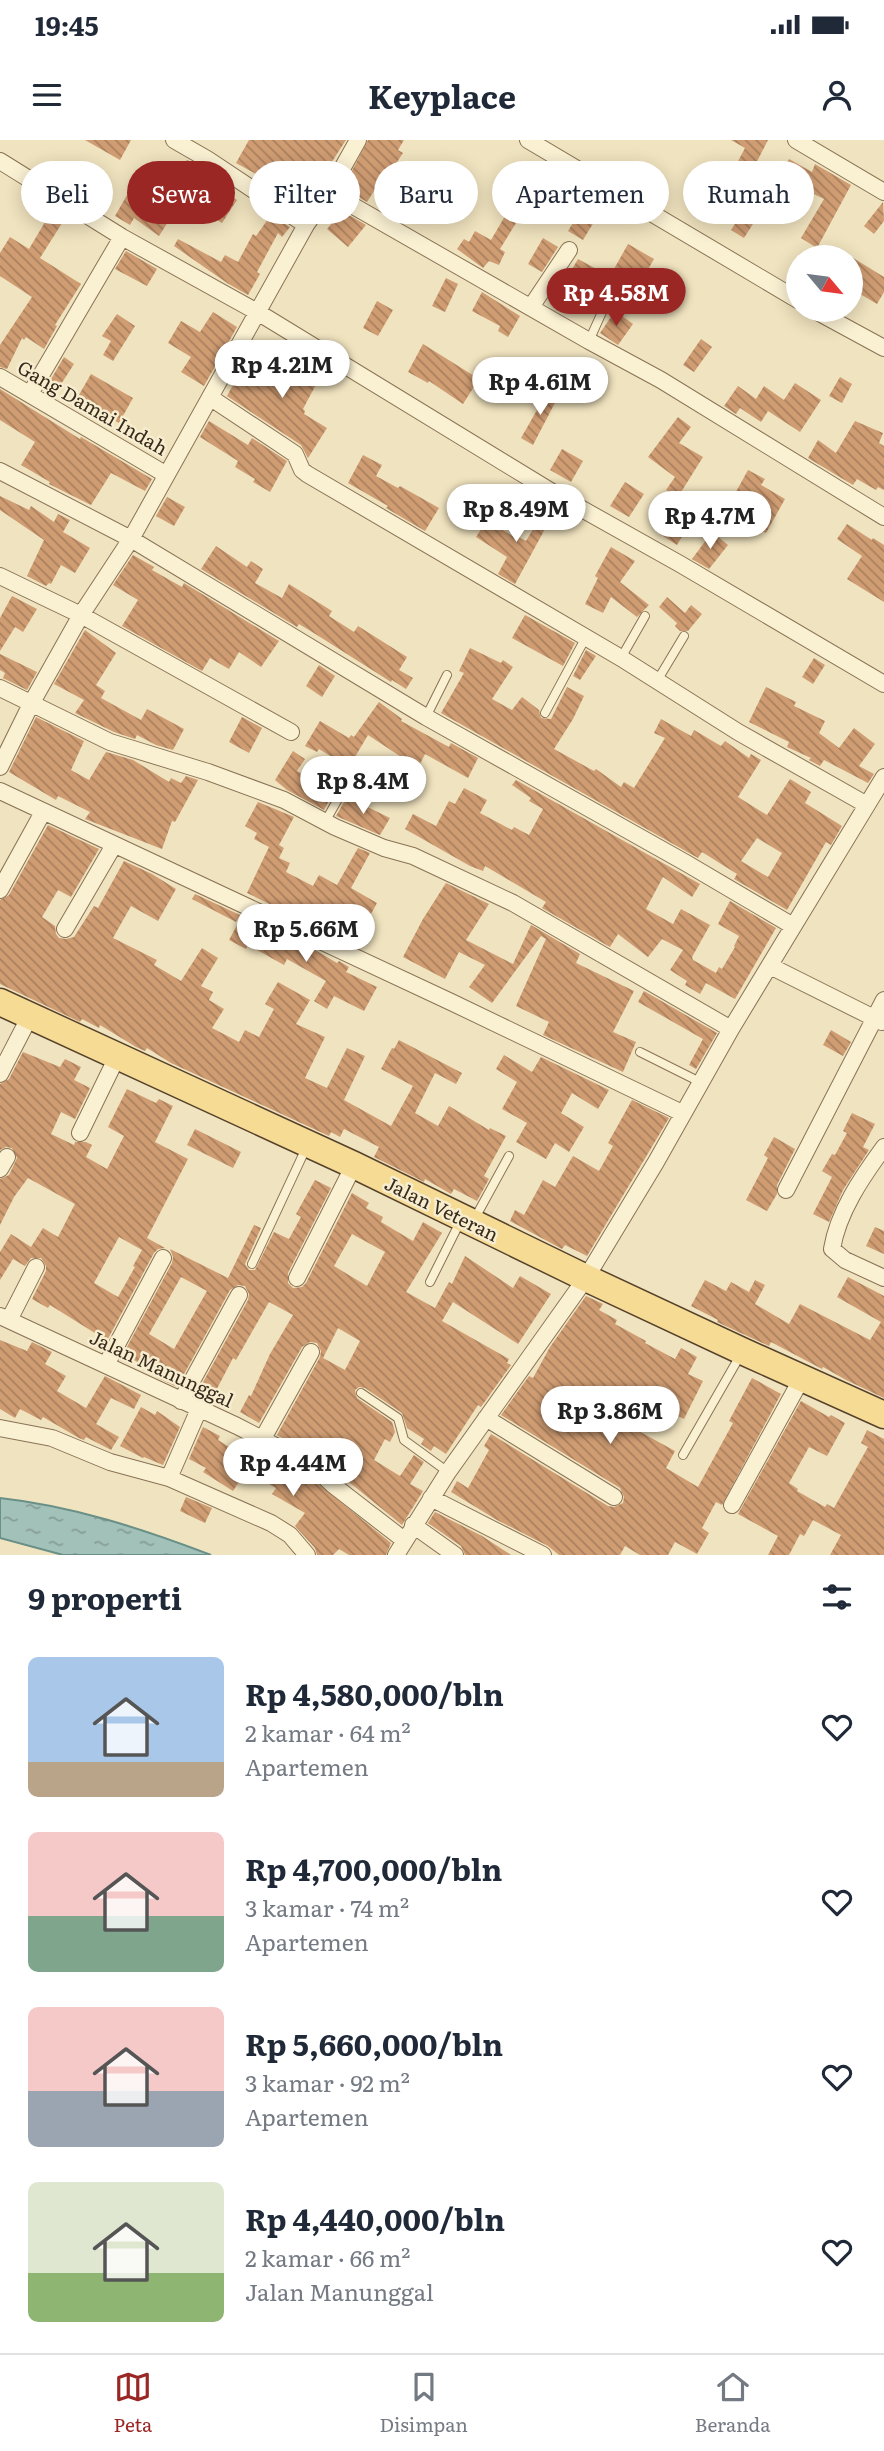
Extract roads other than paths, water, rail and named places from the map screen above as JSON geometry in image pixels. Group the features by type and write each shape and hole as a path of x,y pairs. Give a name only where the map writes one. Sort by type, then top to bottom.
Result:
{"main road":[{"name":"Jalan Veteran","path":"0,1002 309,1143 586,1278 884,1415"}],"street":[{"path":"0,766 81,615 131,539 306,225 174,140"},
{"path":"346,161 358,140"},
{"path":"528,140 786,293"},
{"path":"796,140 884,192"},
{"path":"0,161 122,237 259,313 557,495 691,570 884,684"},
{"path":"360,210 661,380 884,517"},
{"path":"30,394 122,237"},
{"path":"531,307 569,250"},
{"path":"836,322 884,348"},
{"name":"Gang Damai Indah","path":"0,377 165,474"},
{"path":"211,398 295,454 302,470 307,474 586,637 738,732 867,805"},
{"path":"0,471 131,539 426,717 793,926"},
{"path":"0,576 81,615 291,732"},
{"path":"0,688 110,742 208,772 284,800 384,848 413,856 513,903 731,1029"},
{"path":"396,1555 430,1498 586,1278 656,1162 731,1029 884,777"},
{"path":"0,791 682,1113"},
{"path":"0,890 43,812"},
{"path":"65,929 114,845"},
{"path":"770,967 879,1021"},
{"path":"786,1190 879,1021 884,1000"},
{"path":"0,1074 30,1016"},
{"path":"80,1133 117,1057"},
{"path":"884,1147 851,1198 833,1239 832,1249 845,1260 884,1278"},
{"path":"298,1278 354,1165"},
{"path":"106,1365 163,1258"},
{"path":"4,1318 36,1267"},
{"path":"181,1401 239,1295"},
{"name":"Jalan Manunggal","path":"4,1318 237,1426 317,1470 333,1486 404,1540"},
{"path":"262,1440 312,1352"},
{"path":"732,1505 802,1378"},
{"path":"169,1478 199,1409"},
{"path":"486,1418 614,1497"},
{"path":"0,1428 52,1438 110,1462 169,1478 271,1523 290,1535 307,1555"},
{"path":"430,1498 543,1555"},
{"path":"413,1525 455,1555"}],"lane":[{"path":"589,341 616,281"},
{"path":"621,658 645,616"},
{"path":"657,681 684,636"},
{"path":"545,713 586,637"},
{"path":"426,717 447,674"},
{"path":"325,822 347,783"},
{"path":"640,1052 702,1083"},
{"path":"252,1264 309,1143"},
{"path":"430,1282 509,1156"},
{"path":"683,1455 742,1351"},
{"path":"361,1393 398,1418 404,1440 448,1472"}],"water":[{"path":"0,1498 107,1520 211,1555 63,1555 0,1538"}]}
